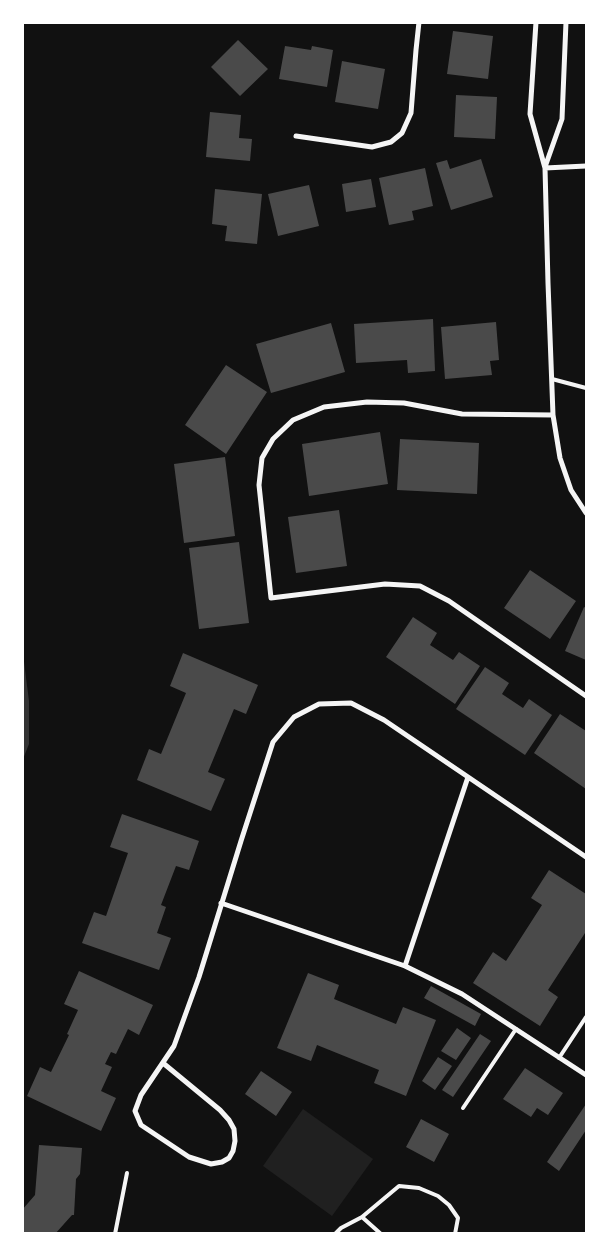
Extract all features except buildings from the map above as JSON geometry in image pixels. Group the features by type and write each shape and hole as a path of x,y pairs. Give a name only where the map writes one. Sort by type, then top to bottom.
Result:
{"street":[{"path":"296,136 372,147 391,142 402,133 411,113 419,22"},
{"path":"536,22 530,114 545,168 553,415 560,458 571,490 586,514"},
{"path":"545,168 562,119 566,22"},
{"path":"545,168 586,166"},
{"path":"553,415 462,414 404,403 368,402 324,406 293,420 272,439 262,458 259,484 271,598 385,584 420,586 449,601 586,696"},
{"path":"163,1063 220,1110 229,1120 234,1130 235,1141 229,1158 222,1162 211,1164 189,1157 141,1125 135,1111 141,1096 174,1046 199,977 273,742 294,717 319,704 351,702 384,720 586,857"},
{"path":"405,966 468,777"},
{"path":"222,903 405,966 462,994 586,1075"}],"lane":[{"path":"552,379 586,388"},
{"path":"559,1058 586,1017"},
{"path":"463,1108 516,1029"},
{"path":"115,1234 127,1173"},
{"path":"335,1234 362,1217 399,1186 419,1188 438,1196 449,1205 458,1218 455,1234"},
{"path":"362,1217 381,1234"}],"shaded area":[{"path":"22,646 29,701 29,744 23,759"},
{"path":"303,1109 373,1159 332,1216 263,1166"}]}
